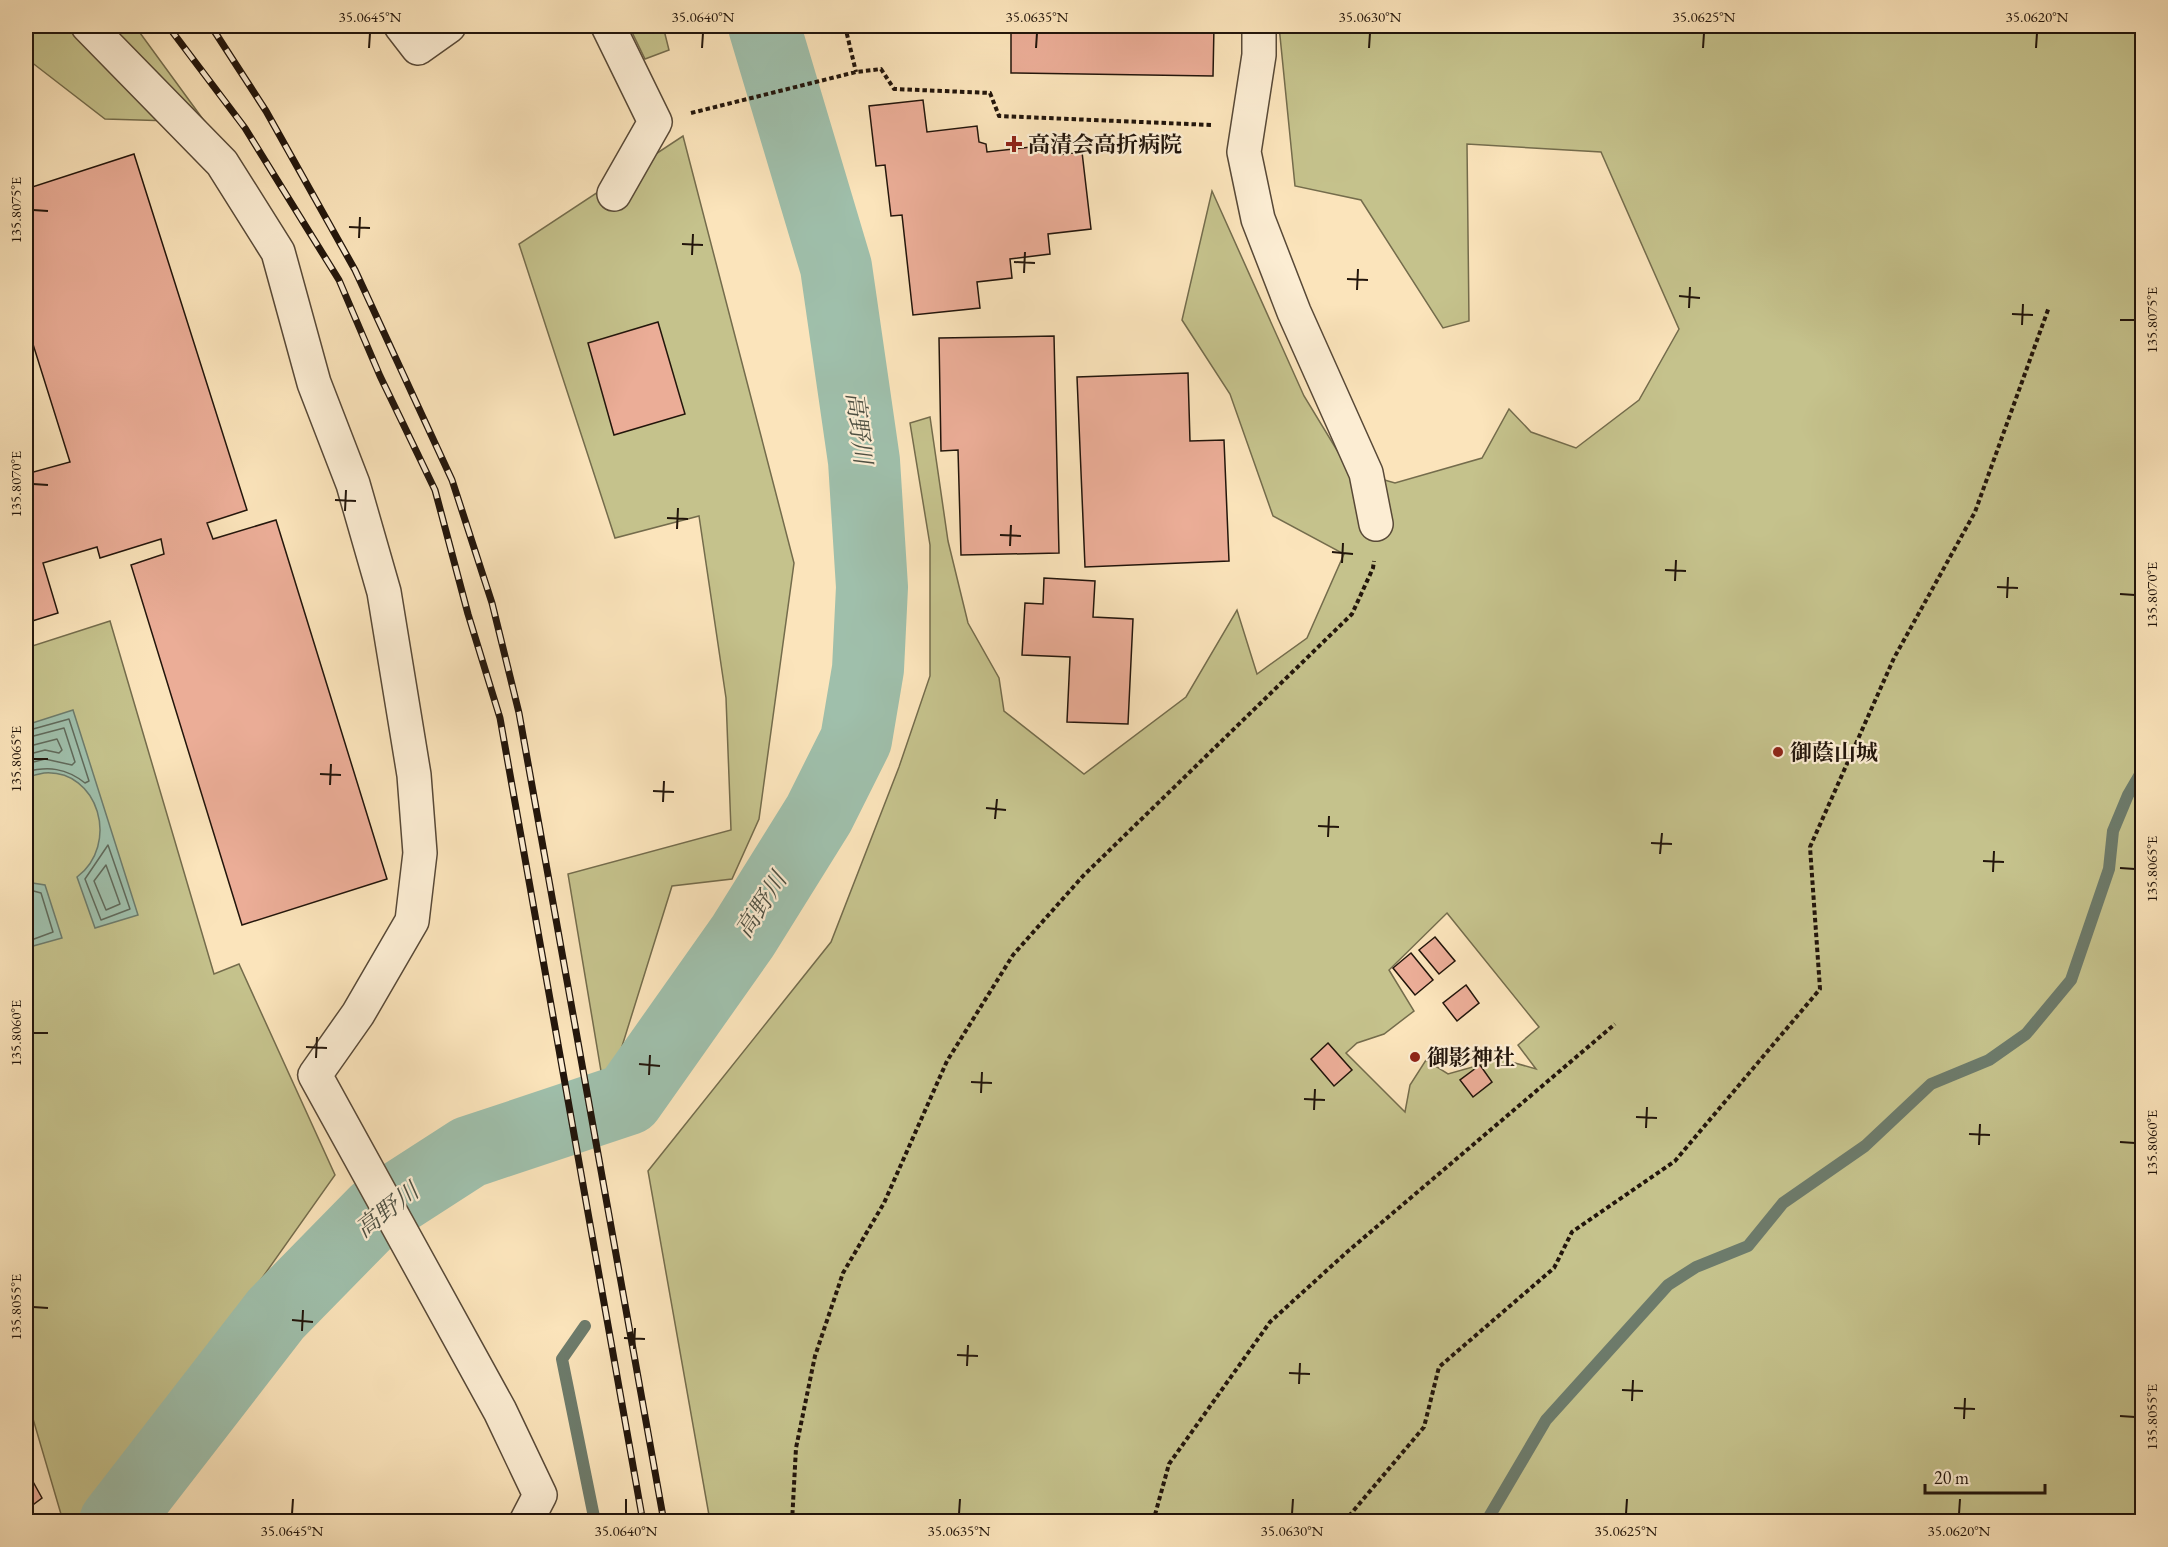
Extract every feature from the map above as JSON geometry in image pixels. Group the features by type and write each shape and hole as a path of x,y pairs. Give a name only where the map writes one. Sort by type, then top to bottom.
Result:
{"street":[{"path":"88,26 222,163 278,252 314,383 354,484 384,592 414,775 420,853 412,921 358,1014 315,1075 500,1411 540,1495 526,1521"},
{"path":"401,26 418,48 449,26"},
{"path":"608,26 655,122 614,194"},
{"path":"1259,26 1259,55 1245,152 1258,219 1294,312 1366,472 1376,524"}],"path":[{"path":"846,26 856,72"},
{"path":"682,115 856,72 881,69 894,89 990,93 999,116 1248,128"},
{"path":"1344,1521 1424,1427 1439,1367 1554,1268 1572,1232 1675,1161 1820,989 1810,847 1894,658 1975,512 2049,307"},
{"path":"792,1521 796,1448 818,1346 843,1273 884,1203 947,1061 1013,955 1083,876 1352,614 1373,568 1376,524"},
{"path":"1153,1521 1169,1464 1270,1322 1347,1252 1615,1024"}],"shaded area":[{"path":"26,26 135,26 205,122 105,119 26,58"},
{"path":"629,26 663,26 669,50 645,59"},
{"path":"1279,26 2142,26 2142,1521 710,1521 648,1171 831,942 899,767 930,676 930,545 910,423 930,417 948,541 968,623 999,678 1004,711 1084,774 1186,697 1237,610 1257,674 1307,638 1344,554 1273,516 1230,394 1182,320 1212,191 1304,396 1349,470 1395,483 1482,458 1509,409 1531,432 1576,448 1639,400 1679,329 1601,152 1467,144 1469,321 1443,328 1361,200 1295,186","holes":["1447,913 1539,1027 1518,1045 1536,1069 1501,1059 1448,1074 1426,1060 1410,1085 1405,1112 1346,1053 1357,1043 1384,1034 1414,1011 1389,970"]},
{"path":"683,136 794,563 759,819 732,879 672,886 614,1072 601,1071 568,874 731,830 726,698 699,516 615,538 519,244"},
{"path":"110,621 214,974 239,964 335,1175 90,1521 63,1521 26,1395 26,648"}],"water":[{"path":"73,710 138,915 95,928 77,877 90,863 98,847 100,829 97,812 90,796 78,783 63,775 44,773 26,778 26,725"},
{"path":"26,882 45,885 62,938 26,948"}],"building":[{"path":"1011,26 1214,26 1213,76 1011,73"},
{"path":"923,100 927,132 977,126 979,142 986,144 987,152 1057,144 1058,155 1082,152 1091,229 1048,234 1050,254 1010,259 1012,278 977,282 980,308 913,315 902,215 891,216 885,165 876,166 869,106"},
{"path":"134,154 247,510 207,523 213,539 276,520 387,879 242,925 131,565 164,554 161,539 100,558 97,547 43,563 58,613 26,623 26,474 70,462 26,322 26,189"},
{"path":"658,322 685,414 614,435 588,343"},
{"path":"1054,336 1059,553 961,555 958,450 941,451 939,338"},
{"path":"1188,373 1190,441 1224,440 1229,561 1085,567 1077,377"},
{"path":"1044,578 1095,581 1093,617 1133,619 1128,724 1067,722 1070,657 1022,655 1025,603 1043,604"},
{"path":"1435,937 1455,961 1439,974 1419,950"},
{"path":"1411,953 1433,980 1415,995 1393,968"},
{"path":"1466,985 1479,1003 1457,1021 1443,1003"},
{"path":"1328,1043 1352,1070 1334,1086 1311,1059"},
{"path":"1480,1065 1492,1082 1473,1097 1460,1080"},
{"path":"26,1469 42,1498 26,1510"}],"waterway":[{"name":"高野川","path":"115,1522 276,1314 376,1212 469,1152 628,1099 743,936 819,814 856,740 868,669 872,587 864,461 836,267 764,26"},
{"path":"1486,1522 1546,1420 1668,1285 1696,1267 1748,1246 1783,1203 1865,1146 1931,1084 1989,1060 2026,1034 2071,980 2109,869 2113,831 2128,795 2142,771"},
{"path":"585,1326 562,1359 595,1522"}],"railway":[{"path":"168,26 245,128 339,280 380,376 435,490 468,614 500,718 643,1522"},
{"path":"211,26 266,111 355,270 452,480 492,603 519,713 664,1522"}],"place":[{"name":"高清会高折病院","path":"1014,144"},
{"name":"御蔭山城","path":"1778,752"},
{"name":"御影神社","path":"1415,1057"}]}
